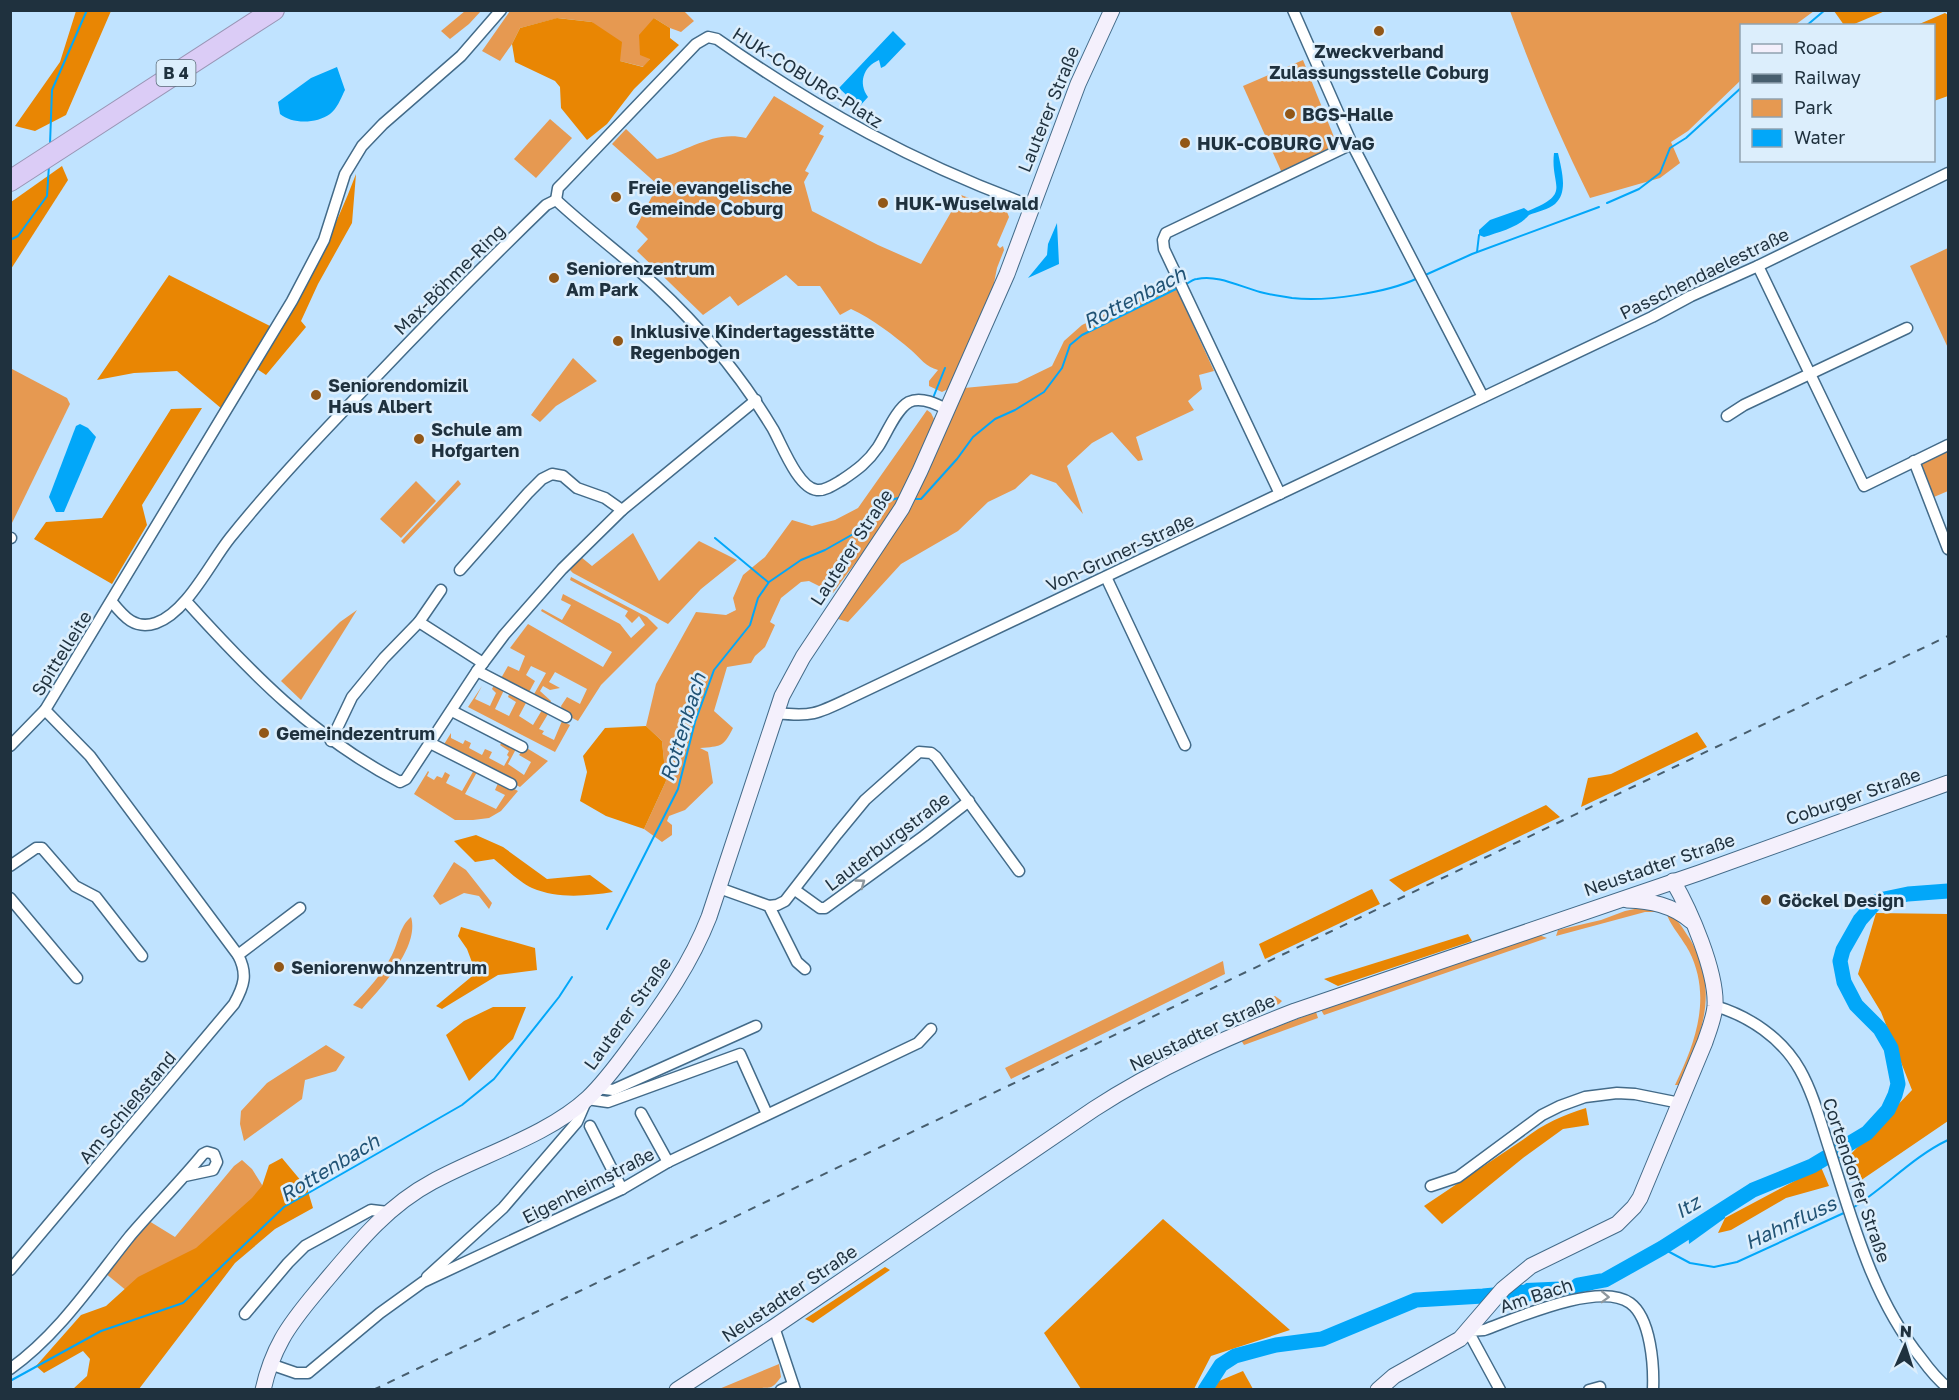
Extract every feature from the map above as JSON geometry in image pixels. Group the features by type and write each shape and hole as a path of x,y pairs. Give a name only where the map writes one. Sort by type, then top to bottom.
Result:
{"highway":[{"name":"B 4","path":"79,129 250,10"},
{"name":"B 4","path":"10,181 22,163 274,10"}],"street":[{"name":"Spittelleite","path":"10,746 45,710 292,301 324,240 341,184 362,146 383,124 461,56 501,10"},
{"name":"Lauterer Straße","path":"263,1389 270,1365 283,1337 309,1302 388,1212 430,1182 528,1136 561,1117 592,1093 626,1053 678,981 703,933 782,696 803,657 902,508 948,410 1007,274 1086,65 1112,10"},
{"path":"1293,10 1352,144 1424,284 1478,400"},
{"name":"HUK-COBURG-Platz","path":"556,200 558,188 619,123 696,44 705,37 711,37 857,129 950,174 1032,206"},
{"path":"1280,494 1179,282 1164,249 1163,240 1166,233 1352,144"},
{"name":"Passchendaelestraße","path":"1478,400 1948,173"},
{"name":"Max-Böhme-Ring","path":"112,602 125,619 137,625 158,622 186,601 218,554 298,458 468,281 546,205 556,200"},
{"path":"556,200 637,269 687,317 724,358 756,400 798,476 808,487 818,491 827,488 861,468 879,446 902,408 909,402 927,401 948,410"},
{"path":"1758,266 1864,486 1948,445"},
{"path":"1727,416 1744,405 1907,328"},
{"path":"186,601 233,653 296,714 331,741 400,782 406,779 505,633 534,600 622,510 756,400"},
{"name":"Von-Gruner-Straße","path":"777,713 815,714 1478,400"},
{"path":"1914,461 1948,549"},
{"path":"460,570 528,493 552,474 563,476 577,488 605,498 622,510"},
{"path":"1107,576 1185,745"},
{"path":"331,741 352,697 418,622 441,590"},
{"path":"418,622 480,667 566,717"},
{"name":"Am Schießstand","path":"10,1270 234,1004 243,988 245,978 238,955 90,756 45,710"},
{"path":"452,711 522,747"},
{"path":"430,743 511,784"},
{"name":"Lauterburgstraße","path":"769,906 785,901 865,800 915,754 924,752 931,753 936,758 1019,871"},
{"name":"Coburger Straße","path":"1770,846 1948,783"},
{"name":"Lauterburgstraße","path":"795,890 820,908 825,908 969,801"},
{"name":"Neustadter Straße","path":"677,1389 774,1327 1094,1109 1165,1068 1250,1028 1295,1011 1770,846"},
{"path":"10,866 36,848 42,848 75,886 96,897 142,956"},
{"path":"1378,1389 1394,1376 1450,1345 1468,1331 1492,1301 1516,1278 1546,1257 1617,1224 1634,1207 1651,1175 1713,1020 1714,1006 1710,972 1693,923 1673,881"},
{"path":"718,888 769,906 797,962 805,969"},
{"path":"10,898 77,978"},
{"path":"1617,900 1660,904 1681,912 1693,923"},
{"path":"238,955 300,908"},
{"name":"Cortendorfer Straße","path":"1714,1006 1730,1010 1754,1023 1777,1041 1800,1070 1814,1102 1872,1275 1898,1326 1930,1369 1948,1388"},
{"name":"Lauterer Straße","path":"592,1093 613,1090 756,1026"},
{"name":"Eigenheimstraße","path":"270,1365 308,1373 380,1313 423,1282 622,1189 668,1162 918,1043 931,1029"},
{"path":"423,1282 511,1200 577,1122 592,1093 608,1102 740,1054 767,1114"},
{"path":"1431,1186 1458,1177 1542,1115 1585,1097 1617,1093 1635,1094 1680,1103"},
{"path":"641,1113 668,1162"},
{"path":"590,1126 622,1189"},
{"path":"10,1369 47,1339 132,1235 185,1176"},
{"name":"Lauterer Straße","path":"244,1314 305,1246 371,1210 388,1212"},
{"name":"Am Bach","path":"1468,1331 1484,1330 1584,1297 1611,1296 1626,1300 1632,1304 1643,1320 1653,1361 1653,1389"},
{"path":"774,1327 794,1387 781,1389"},
{"path":"1468,1331 1500,1389"}],"green space":[{"path":"1510,10 1814,11 1796,24 1740,24 1740,81 1688,131 1671,142 1680,163 1660,178 1590,198 1528,59"},
{"path":"465,11 481,11 450,39 441,31"},
{"path":"510,11 684,11 694,21 681,32 654,18 650,59 644,67 620,61 592,22 558,18 520,28 500,61 482,51"},
{"name":"BGS-Halle","path":"1303,60 1336,142 1335,145 1282,173 1243,86"},
{"path":"774,96 824,126 819,134 824,136 805,171 809,173 804,182 812,211 878,245 921,264 961,195 1007,212 1009,217 997,245 1000,248 1003,246 1004,250 993,288 948,389 942,392 929,386 929,381 938,370 927,364 875,322 851,309 840,315 820,286 798,286 786,275 738,306 730,296 703,315 637,251 648,239 636,227 658,185 612,144 626,129 657,159 712,139 734,136 746,138"},
{"path":"550,119 572,138 536,178 514,159"},
{"path":"1948,248 1948,348 1910,266"},
{"path":"1173,281 1214,371 1199,375 1202,389 1188,401 1194,410 1136,437 1143,460 1138,461 1112,432 1092,443 1067,466 1083,514 1056,483 1031,474 1015,489 988,502 958,531 901,564 848,622 838,619 911,508 964,388 1017,383 1052,366 1064,341 1082,325"},
{"path":"573,358 597,381 556,406 540,422 531,415"},
{"path":"12,369 67,398 70,404 11,525"},
{"path":"927,410 934,419 905,487 879,530 833,593 809,581 801,582 781,598 770,622 775,625 765,647 751,663 727,667 714,711 733,728 721,745 700,748 708,752 713,783 685,810 669,816 667,821 672,825 672,835 662,842 644,829 666,781 662,741 646,726 656,684 696,612 726,615 736,610 733,598 743,575 765,557 792,520 812,526 835,520 858,508"},
{"path":"1948,450 1948,491 1934,497 1920,462"},
{"path":"458,480 461,484 404,544 401,541"},
{"path":"416,481 436,501 401,538 380,519"},
{"path":"633,533 659,581 699,541 737,560 701,589 668,624 570,570 581,557 592,566"},
{"path":"571,577 647,617 658,628 601,685 578,721 563,713 561,706 567,697 580,704 587,689 555,672 549,682 560,688 550,690 543,686 540,691 551,701 549,705 533,696 546,673 531,666 526,675 535,681 528,694 500,680 508,666 519,671 525,656 510,648 528,624 603,667 612,652 541,611 542,609 562,620 571,605 561,600 563,594 620,624 631,638 645,625 639,616 632,623 625,616 628,611 570,580"},
{"path":"357,610 301,700 281,681 340,622"},
{"path":"494,685 504,690 495,709 509,716 516,702 508,697 510,692 527,701 519,716 533,725 542,710 548,714 539,729 544,731 542,734 554,740 562,721 570,725 555,752 468,707 482,686 475,699 490,706 496,693 492,689"},
{"path":"451,733 451,738 463,744 465,740 471,743 469,748 482,755 485,749 492,752 489,758 504,766 509,757 507,755 509,751 500,745 503,741 516,749 508,764 524,775 531,762 519,755 525,747 548,761 520,787 443,746"},
{"path":"474,770 477,772 465,794 496,809 505,795 495,790 499,781 518,791 501,811 489,818 455,820 414,794 428,771 427,776 434,780 437,776 442,778 445,772 450,775 446,783 462,791"},
{"path":"454,862 466,870 492,903 489,909 479,896 464,893 440,905 433,896"},
{"path":"1649,906 1661,907 1659,912 1645,912 1556,936 1558,930"},
{"path":"1666,911 1673,916 1690,939 1699,958 1706,995 1695,1049 1679,1085 1675,1085 1695,1036 1699,1019 1699,985 1696,968 1689,951"},
{"path":"411,917 410,941 397,966 362,1009 353,1005 384,969 404,925"},
{"path":"1539,935 1547,938 1324,1015 1321,1010"},
{"path":"1223,961 1225,974 1011,1079 1005,1068"},
{"path":"1275,996 1282,1001 1279,1004 1233,1023 1229,1018"},
{"path":"1316,1012 1318,1018 1244,1045 1241,1040"},
{"path":"326,1045 345,1057 336,1071 305,1080 302,1099 244,1141 240,1124 241,1111 267,1083"},
{"path":"242,1160 252,1169 271,1199 144,1305 105,1273 149,1221 175,1237 234,1166"},
{"path":"779,1364 781,1377 771,1387 754,1390 719,1389"}],"shaded area":[{"path":"76,11 111,11 66,115 35,131 15,126 60,62"},
{"path":"1834,11 1885,11 1854,24 1843,24"},
{"path":"1945,13 1948,15 1948,96 1935,101 1935,24 1919,24"},
{"path":"557,18 592,22 622,42 620,61 643,67 650,59 640,55 639,35 654,18 670,28 670,38 679,45 634,89 607,124 587,140 561,108 560,87 555,81 515,62 512,44 520,28"},
{"path":"62,166 68,180 11,269 11,202"},
{"path":"356,174 352,223 318,284 301,321 306,327 266,375 257,369 311,274"},
{"path":"169,275 270,326 222,409 177,371 134,373 97,380"},
{"path":"202,408 142,505 147,525 112,584 34,539 46,522 102,518 171,409"},
{"path":"646,726 662,741 666,781 644,829 606,816 580,801 587,772 583,756 605,728"},
{"path":"1697,732 1707,747 1581,807 1588,778 1611,774"},
{"path":"1546,805 1560,817 1404,892 1389,880"},
{"path":"476,835 503,847 547,879 590,875 613,892 562,895 532,888 517,879 494,859 475,862 454,841"},
{"path":"1372,889 1380,904 1265,959 1259,944"},
{"path":"1876,913 1948,914 1948,1121 1857,1183 1850,1155 1912,1090 1881,1012 1858,974"},
{"path":"461,927 535,948 537,970 498,975 442,1009 436,1006 476,973 467,949 458,936"},
{"path":"1468,934 1472,941 1338,986 1324,979"},
{"path":"493,1007 526,1007 513,1039 469,1081 446,1035 464,1021"},
{"path":"1586,1108 1589,1125 1563,1129 1523,1158 1442,1224 1424,1206 1538,1129"},
{"path":"282,1158 307,1188 313,1208 275,1229 235,1263 139,1389 73,1389 87,1376 90,1359 83,1351 44,1373 36,1366 81,1315 106,1306 138,1277 196,1248 252,1198 262,1186 269,1165"},
{"path":"1821,1167 1829,1186 1786,1198 1731,1230 1718,1233 1725,1218"},
{"path":"1163,1219 1290,1330 1211,1356 1194,1389 1081,1389 1044,1333"},
{"path":"885,1267 890,1270 813,1323 805,1319"},
{"path":"1243,1371 1253,1389 1214,1389 1219,1381"}],"water":[{"path":"893,31 906,44 885,66 881,68 879,60 866,71 863,86 868,97 859,107 839,88"},
{"path":"337,67 345,90 330,114 318,120 304,122 291,120 280,114 278,102 311,78"},
{"path":"1554,153 1558,153 1563,180 1562,193 1555,204 1529,215 1508,229 1484,237 1479,235 1479,230 1490,220 1524,208 1528,211 1542,205 1555,194"},
{"path":"1057,223 1059,264 1028,278 1047,255 1048,244"},
{"path":"80,424 88,428 96,437 64,512 56,512 49,497 76,426"},
{"path":"1723,1204 1725,1218 1689,1244 1688,1229"},
{"path":"1599,1277 1593,1290 1502,1306 1526,1283 1593,1280"}],"waterway":[{"path":"50,144 52,90 87,10"},
{"name":"Rottenbach","path":"1808,24 1825,10"},
{"name":"Rottenbach","path":"1607,203 1639,189 1660,173 1670,148 1686,138 1740,89"},
{"path":"10,240 18,236 47,196 49,165"},
{"name":"Rottenbach","path":"1423,276 1472,254 1599,207"},
{"path":"1477,252 1479,235"},
{"name":"Rottenbach","path":"1185,285 1195,279 1213,278 1272,295 1322,299 1373,292 1418,278"},
{"name":"Rottenbach","path":"914,499 921,499 957,459 973,437 995,419 1044,392 1062,368 1070,345 1082,335 1180,287"},
{"name":"Rottenbach","path":"933,398 945,368"},
{"name":"Rottenbach","path":"607,929 678,789 695,722 714,670 750,625 758,598 769,582 801,560 855,533 885,502 898,498"},
{"path":"715,538 768,582"},
{"name":"Itz","path":"1578,1285 1605,1280 1662,1248 1753,1190 1812,1166 1867,1133 1888,1110 1898,1084 1891,1048 1880,1029 1856,1005 1844,982 1840,961 1843,950 1860,920 1876,902 1908,894 1948,891"},
{"name":"Rottenbach","path":"10,1381 101,1331 183,1303 284,1207 462,1105 494,1079 559,997 572,977"},
{"name":"Hahnfluss","path":"1851,1209 1922,1155 1948,1140"},
{"name":"Hahnfluss","path":"1662,1248 1690,1263 1714,1267 1737,1262 1846,1212"},
{"name":"Itz","path":"1205,1390 1221,1365 1235,1356 1276,1345 1322,1339 1416,1300 1536,1291"}],"railway":[{"path":"373,1390 1948,636"}],"place":[{"name":"Zweckverband Zulassungsstelle Coburg","path":"1379,31"},
{"name":"BGS-Halle","path":"1290,114"},
{"name":"HUK-COBURG VVaG","path":"1185,143"},
{"name":"Freie evangelische Gemeinde Coburg","path":"616,197"},
{"name":"HUK-Wuselwald","path":"883,203"},
{"name":"Seniorenzentrum Am Park","path":"554,278"},
{"name":"Inklusive Kindertagesstätte Regenbogen","path":"618,341"},
{"name":"Seniorendomizil Haus Albert","path":"316,395"},
{"name":"Schule am Hofgarten","path":"419,439"},
{"name":"Gemeindezentrum","path":"264,733"},
{"name":"Göckel Design","path":"1766,900"},
{"name":"Seniorenwohnzentrum","path":"279,967"}]}
